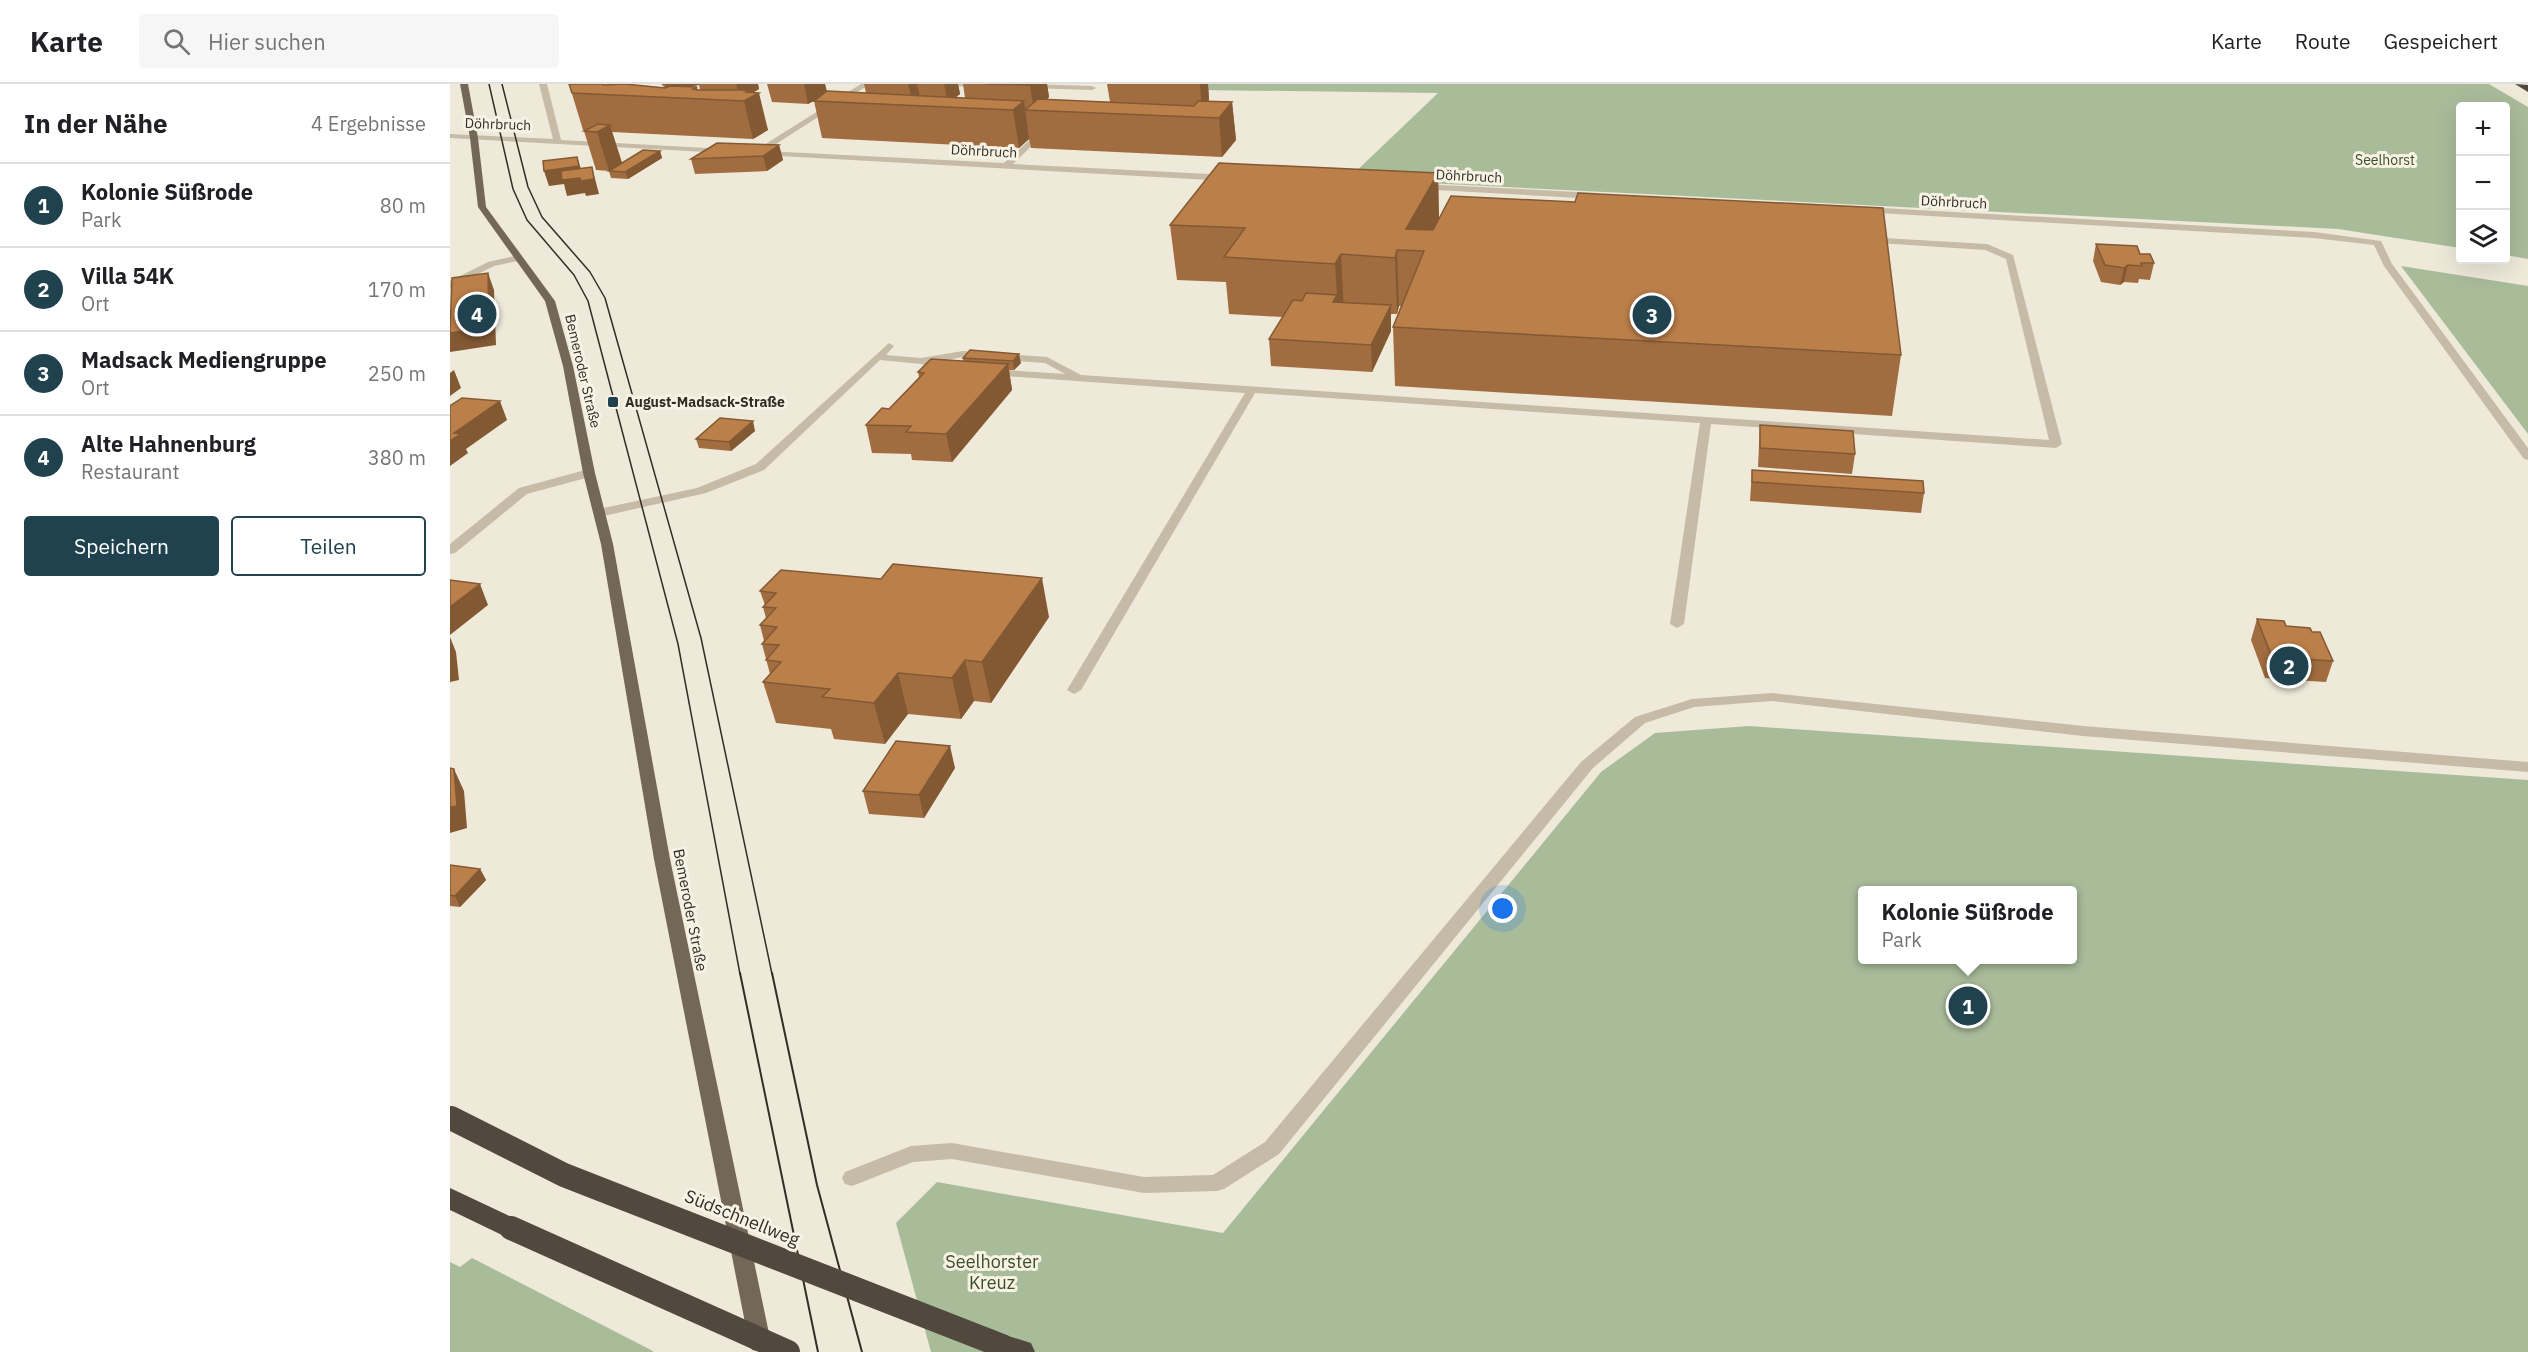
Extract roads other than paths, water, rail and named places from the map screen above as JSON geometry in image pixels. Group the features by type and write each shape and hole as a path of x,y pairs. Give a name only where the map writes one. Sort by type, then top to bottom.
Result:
{"highway":[{"path":"2519,84 2528,89"},
{"name":"Südschnellweg","path":"450,1118 564,1174 1012,1349"},
{"path":"450,1198 511,1228 788,1352"}],"main road":[{"name":"Bemeroder Straße","path":"464,84 474,138 482,207 496,231 550,301 568,366 599,513 662,859 762,1352"}],"street":[{"path":"543,84 557,140"},
{"path":"757,152 866,84"},
{"path":"938,84 990,85"},
{"path":"1024,86 1092,88 1078,100"},
{"path":"1006,166 1055,120"},
{"name":"Döhrbruch","path":"450,136 734,151"},
{"name":"Döhrbruch","path":"746,152 1245,178"},
{"name":"Döhrbruch","path":"1415,187 1614,197"},
{"name":"Döhrbruch","path":"1851,210 2314,235 2378,243 2386,264 2528,456"},
{"path":"982,372 1253,388 2056,444 2010,257 2000,250 1987,247 1856,240"},
{"path":"450,285 491,264 519,258"},
{"path":"599,513 690,494 752,471 889,346"},
{"path":"922,361 963,354 1047,360 1082,377"},
{"path":"878,357 922,361 961,370"},
{"path":"1074,690 1253,388"},
{"path":"1677,624 1706,420"},
{"path":"450,550 523,490 589,473"},
{"path":"852,1178 911,1154 952,1151 1144,1185 1217,1183 1272,1148 1587,765 1640,720 1692,703 1772,697 2083,731 2528,767"}],"tram line":[{"path":"489,84 513,189 527,220 574,275 588,301 678,644 740,974"},
{"path":"502,84 528,187 542,217 590,272 605,298 701,638 772,974"},
{"path":"740,973 818,1352"},
{"path":"772,973 817,1185 862,1352"}],"place":[{"name":"Alte Hahnenburg","path":"477,314"},
{"name":"Madsack Mediengruppe","path":"1652,315"},
{"name":"August-Madsack-Straße","path":"613,402"},
{"name":"Villa 54K","path":"2289,666"},
{"name":"Kolonie Süßrode","path":"1968,1006"}],"park label":[{"name":"Seelhorst","path":"2385,160"},
{"name":"Seelhorster Kreuz","path":"992,1272"}]}
